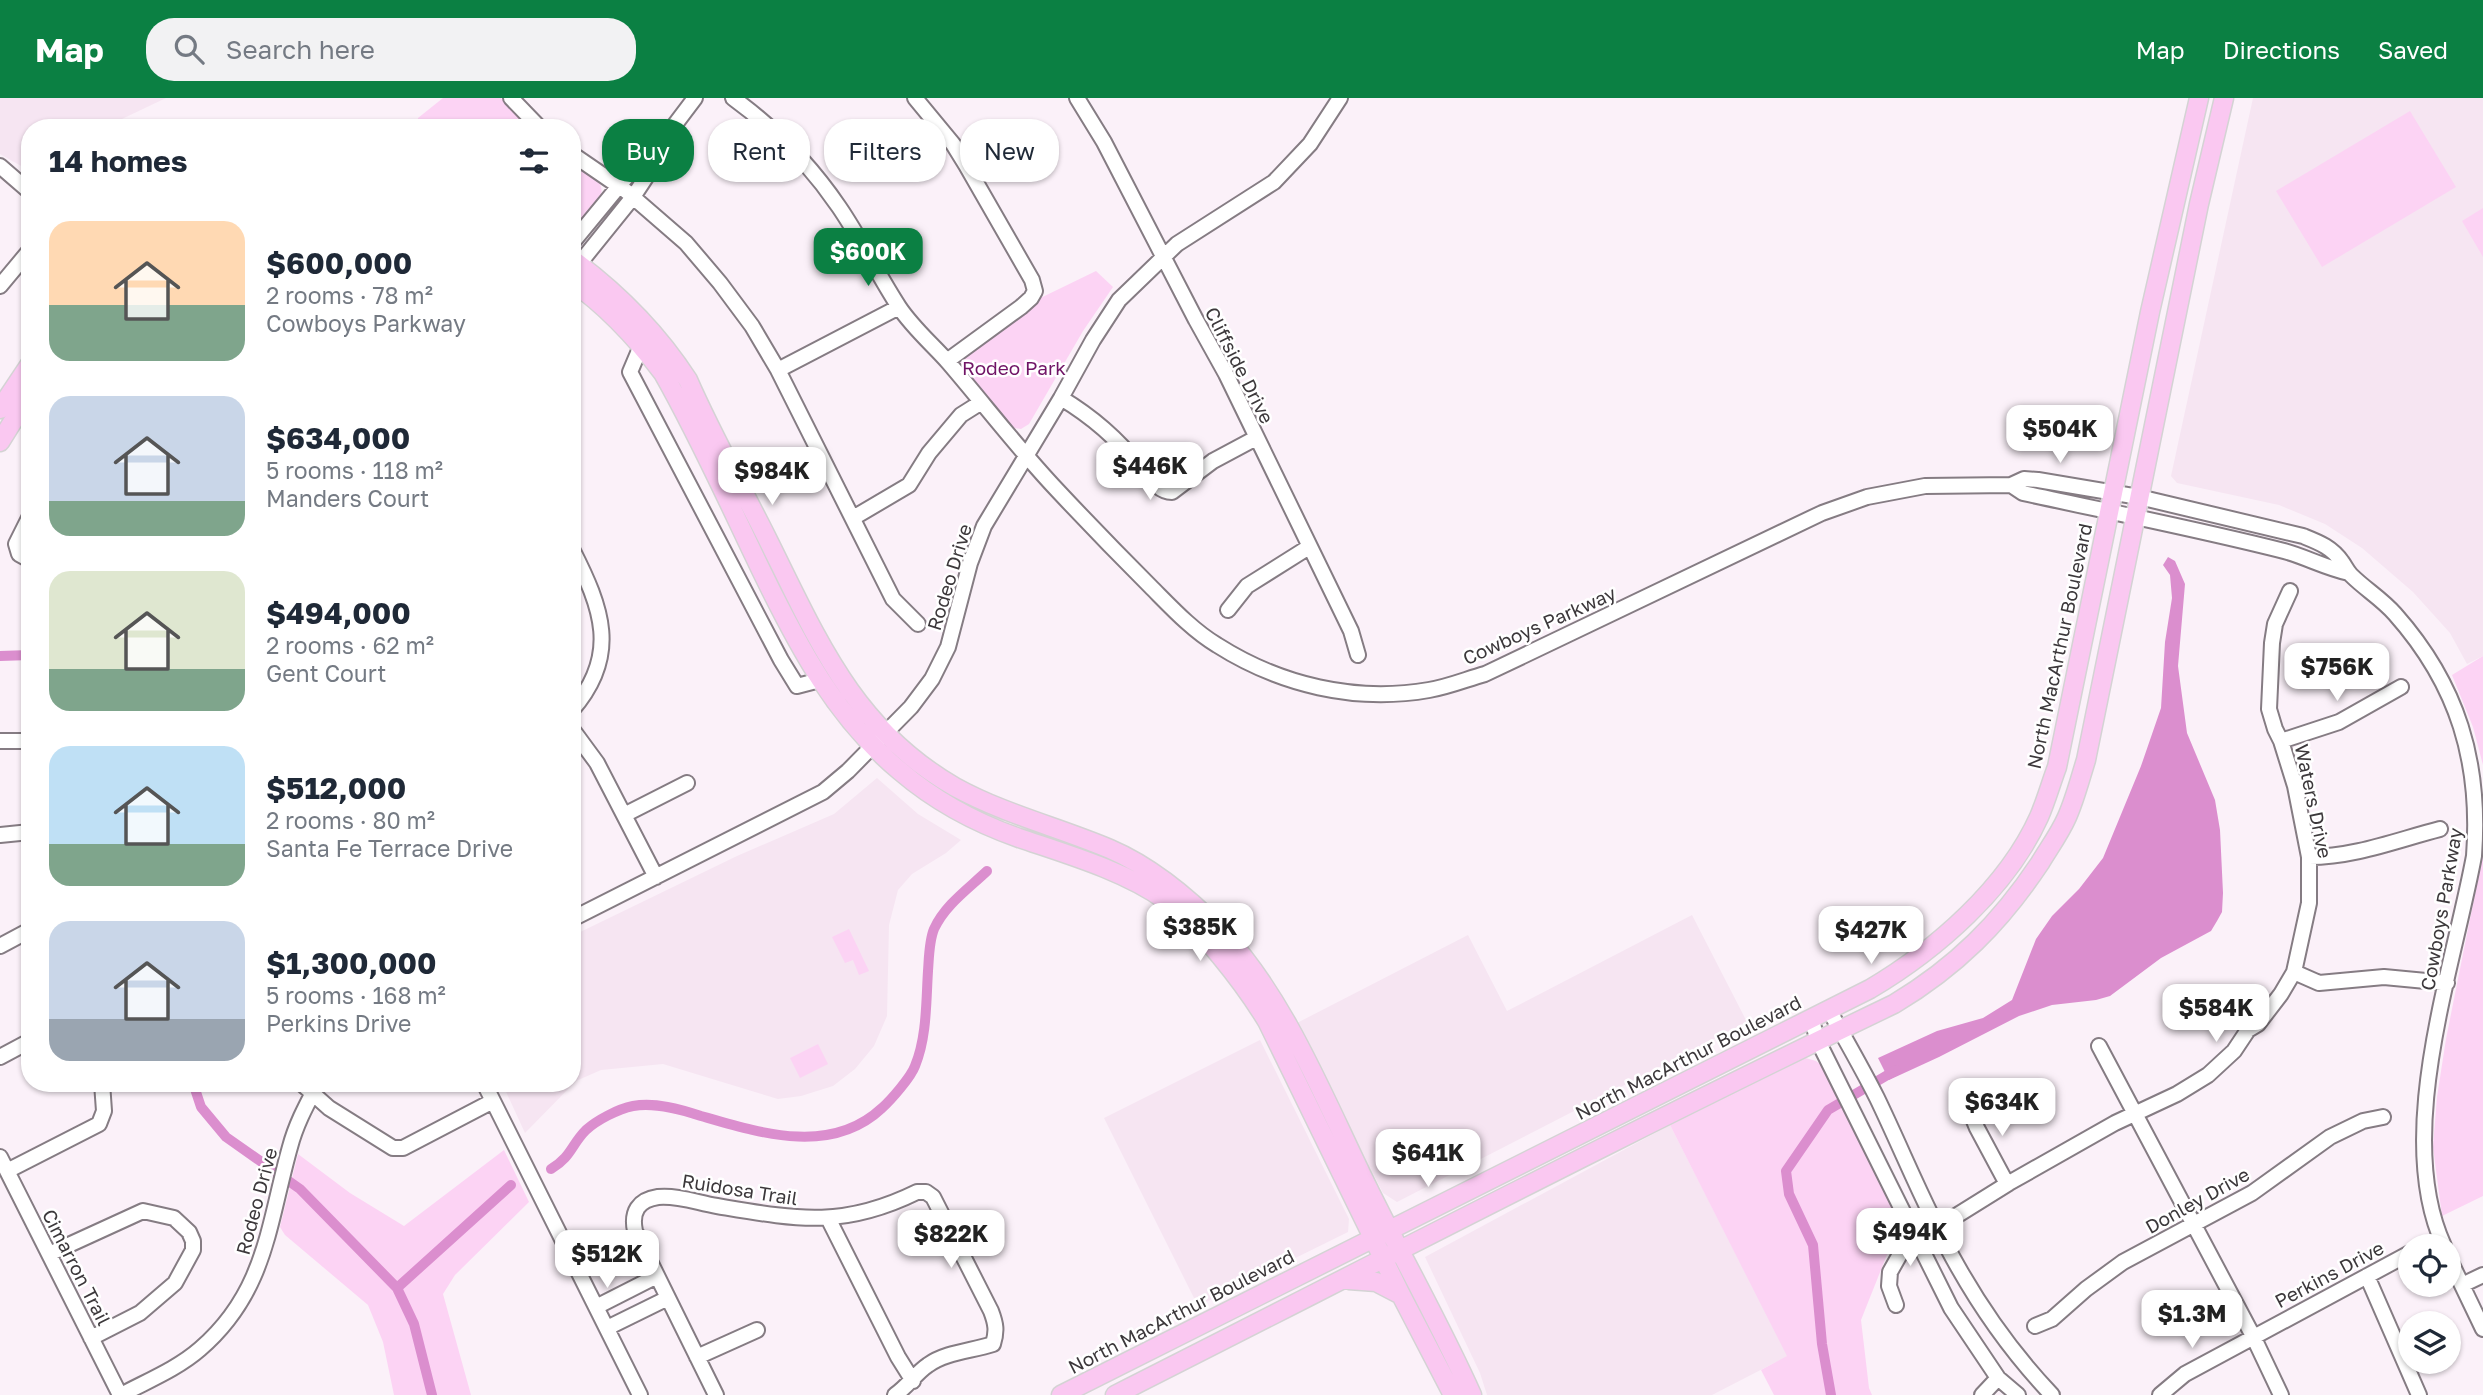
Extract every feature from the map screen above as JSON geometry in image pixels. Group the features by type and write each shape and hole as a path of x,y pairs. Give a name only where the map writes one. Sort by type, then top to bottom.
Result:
{"main road":[{"name":"North MacArthur Boulevard","path":"1060,1395 1829,1010 1901,971 1980,901 2021,850 2038,818 2057,767 2151,307 2199,98"},
{"path":"1115,1395 1384,1261 1519,1189 1894,1004 1919,989 1972,947 2013,903 2051,847 2067,817 2086,760 2221,99"},
{"path":"581,268 629,306 675,360 688,402 763,573 798,645 820,680 879,740 927,769 991,806 1114,851 1145,869 1177,901 1242,983 1267,1021 1287,1043 1390,1230 1472,1395"},
{"path":"581,289 600,303 641,346 688,402 780,565 824,652 894,767 926,791 982,823 1101,867 1177,901"},
{"path":"0,409 21,377"},
{"path":"0,442 21,408"},
{"path":"763,573 780,565"},
{"path":"1287,1043 1373,1238 1452,1395"},
{"path":"1589,1130 1600,1150"},
{"path":"1345,1280 1376,1282 1401,1295"}],"street":[{"path":"511,98 531,119"},
{"path":"680,119 695,98"},
{"name":"Cowboys Parkway","path":"733,98 783,139 816,177 845,217 916,331 947,361 1025,456 1178,614 1216,645 1261,670 1296,683 1339,692 1389,695 1434,689 1485,674 1809,518 1867,497 1925,486 2011,485 2024,479 2038,480 2139,497 2303,536 2327,545 2349,573 2393,612 2433,663 2448,692 2467,743 2475,789 2477,820 2474,856 2428,1076 2423,1148 2431,1209 2440,1234"},
{"path":"915,98 953,144 1032,281 1035,291 1021,307 947,361"},
{"name":"Cliffside Drive","path":"1077,98 1104,142 1226,374 1351,631 1358,655"},
{"name":"Rodeo Drive","path":"581,914 823,792 848,771 911,707 932,679 943,657 970,562 984,526 1119,300 1163,256 1212,220 1274,181 1310,144 1340,98"},
{"path":"581,160 633,197 686,243 752,326 778,370 893,599 918,624"},
{"path":"0,166 21,184"},
{"path":"581,232 621,182"},
{"path":"581,255 633,197 643,182"},
{"path":"0,286 21,261"},
{"path":"778,370 899,307"},
{"path":"641,346 631,372 781,660 797,686 820,680"},
{"path":"1061,398 1098,423 1152,481 1166,492 1172,492 1213,460 1256,438"},
{"path":"853,518 909,485 929,453 961,415 980,403"},
{"name":"Cowboys Parkway","path":"2011,485 2022,493 2135,515 2287,552 2329,569 2349,573"},
{"path":"21,534 16,544 21,555"},
{"path":"1228,610 1247,586 1309,547"},
{"path":"581,567 600,614 603,639 601,658 594,679 581,700"},
{"name":"Waters Drive","path":"1896,1305 1889,1286 1890,1272 1903,1250 2007,1184 2208,1075 2234,1051 2248,1030 2258,1024 2294,972 2309,903 2309,857 2295,786 2269,709 2269,667 2275,624 2290,591"},
{"path":"2281,741 2339,722 2401,687"},
{"path":"0,741 21,741"},
{"path":"581,741 597,763 656,877"},
{"path":"624,815 687,783"},
{"path":"2309,857 2359,852 2440,829"},
{"path":"0,835 21,833"},
{"path":"0,946 21,935"},
{"path":"2294,972 2319,983 2384,978 2447,983"},
{"path":"1829,1010 1876,1096 1956,1265 1978,1302 2025,1366 2052,1395"},
{"path":"1811,1018 1818,1041 1951,1308 1998,1378 2018,1395"},
{"path":"0,1057 21,1046"},
{"path":"2099,1046 2195,1224 2281,1395"},
{"path":"7,1171 100,1124 104,1111 103,1092"},
{"name":"Rodeo Drive","path":"120,1395 182,1363 200,1349 230,1318 246,1294 262,1260 299,1120 313,1092"},
{"path":"317,1092 330,1108 393,1148 403,1148 493,1101"},
{"path":"488,1092 640,1395"},
{"path":"1968,1106 2007,1184"},
{"name":"Donley Drive","path":"2035,1326 2052,1319 2086,1289 2123,1262 2252,1194 2330,1137 2363,1121 2383,1117"},
{"name":"Cimarron Trail","path":"0,1157 120,1395"},
{"name":"Ruidosa Trail","path":"657,1276 641,1246 632,1220 635,1210 642,1202 657,1198 679,1198 760,1214 828,1219 852,1216 917,1192 926,1192 935,1200 997,1326 993,1344 939,1359 926,1367 914,1381"},
{"path":"49,1254 143,1210 174,1218 189,1232 193,1250 175,1283 140,1313 91,1338"},
{"path":"828,1219 898,1357 914,1381 895,1395"},
{"name":"Perkins Drive","path":"2161,1395 2185,1374 2398,1259"},
{"path":"2483,1275 2462,1285 2483,1329"},
{"path":"596,1307 657,1276 716,1395"},
{"path":"2367,1276 2419,1395"},
{"path":"607,1328 668,1298"},
{"path":"697,1357 757,1330"},
{"path":"1982,1395 1998,1378"}],"shaded area":[{"path":"0,98 166,98 122,119 21,119 21,166 0,154"},
{"path":"2253,98 2483,98 2483,656 2467,664 2450,633 2413,592 2362,548 2325,524 2279,505 2177,483 2171,476"},
{"path":"2168,557 2175,561 2185,584 2178,666 2187,733 2215,800 2220,830 2222,912 2211,931 2161,958 2110,996 2052,1005 2019,1016 1889,1080 1878,1058 1937,1031 1983,1018 2012,1000 2036,939 2052,916 2079,889 2103,858 2141,766 2161,708 2165,642 2172,598 2170,575 2163,565"},
{"path":"877,778 918,814 961,840 946,853 912,874 898,890 889,925 887,1016 874,1046 855,1069 833,1086 801,1096 778,1099 663,1064 601,1070 581,1079 581,932 737,856 834,814"},
{"path":"1692,915 1747,1022 1397,1202 1383,1193 1295,1024 1468,935 1507,1011"},
{"path":"1260,1040 1349,1219 1348,1232 1198,1306 1104,1118"},
{"path":"506,1092 565,1092 525,1133"},
{"path":"1670,1125 1788,1356 1712,1395 1487,1395 1480,1373 1425,1257"}],"green space":[{"path":"443,98 501,98 520,119 418,119"},
{"path":"2410,111 2456,187 2322,267 2276,191"},
{"path":"581,168 597,179 601,195 581,221"},
{"path":"2483,208 2483,257 2462,221"},
{"name":"Rodeo Park","path":"1096,271 1113,287 1083,331 1029,424 1021,429 1009,427 955,361 1024,306"},
{"path":"2483,656 2483,765 2473,727 2452,675"},
{"path":"2483,854 2483,1196 2442,1216 2433,1147 2437,1097"},
{"path":"849,929 869,971 859,975 853,960 845,963 832,937"},
{"path":"818,1044 828,1064 800,1078 790,1058"},
{"path":"1802,1057 1822,1066 1900,1222 1861,1320 1872,1395 1774,1395 1761,1370 1787,1356 1670,1125"},
{"path":"504,1150 529,1202 455,1275 443,1294 471,1395 394,1395 383,1342 368,1305 285,1235 280,1227 298,1154 350,1193 404,1226"}],"waterway":[{"path":"0,656 21,655"},
{"path":"551,1169 563,1160 591,1126 614,1112 633,1106 667,1107 747,1129 794,1136 840,1132 862,1123 886,1104 913,1071 924,1031 934,929 951,905 987,871"},
{"path":"1831,1395 1822,1344 1813,1245 1789,1194 1786,1171 1828,1110 1896,1070"},
{"path":"196,1092 201,1107 226,1137 300,1189 397,1288 414,1324 432,1395"},
{"path":"397,1288 511,1185"}]}
